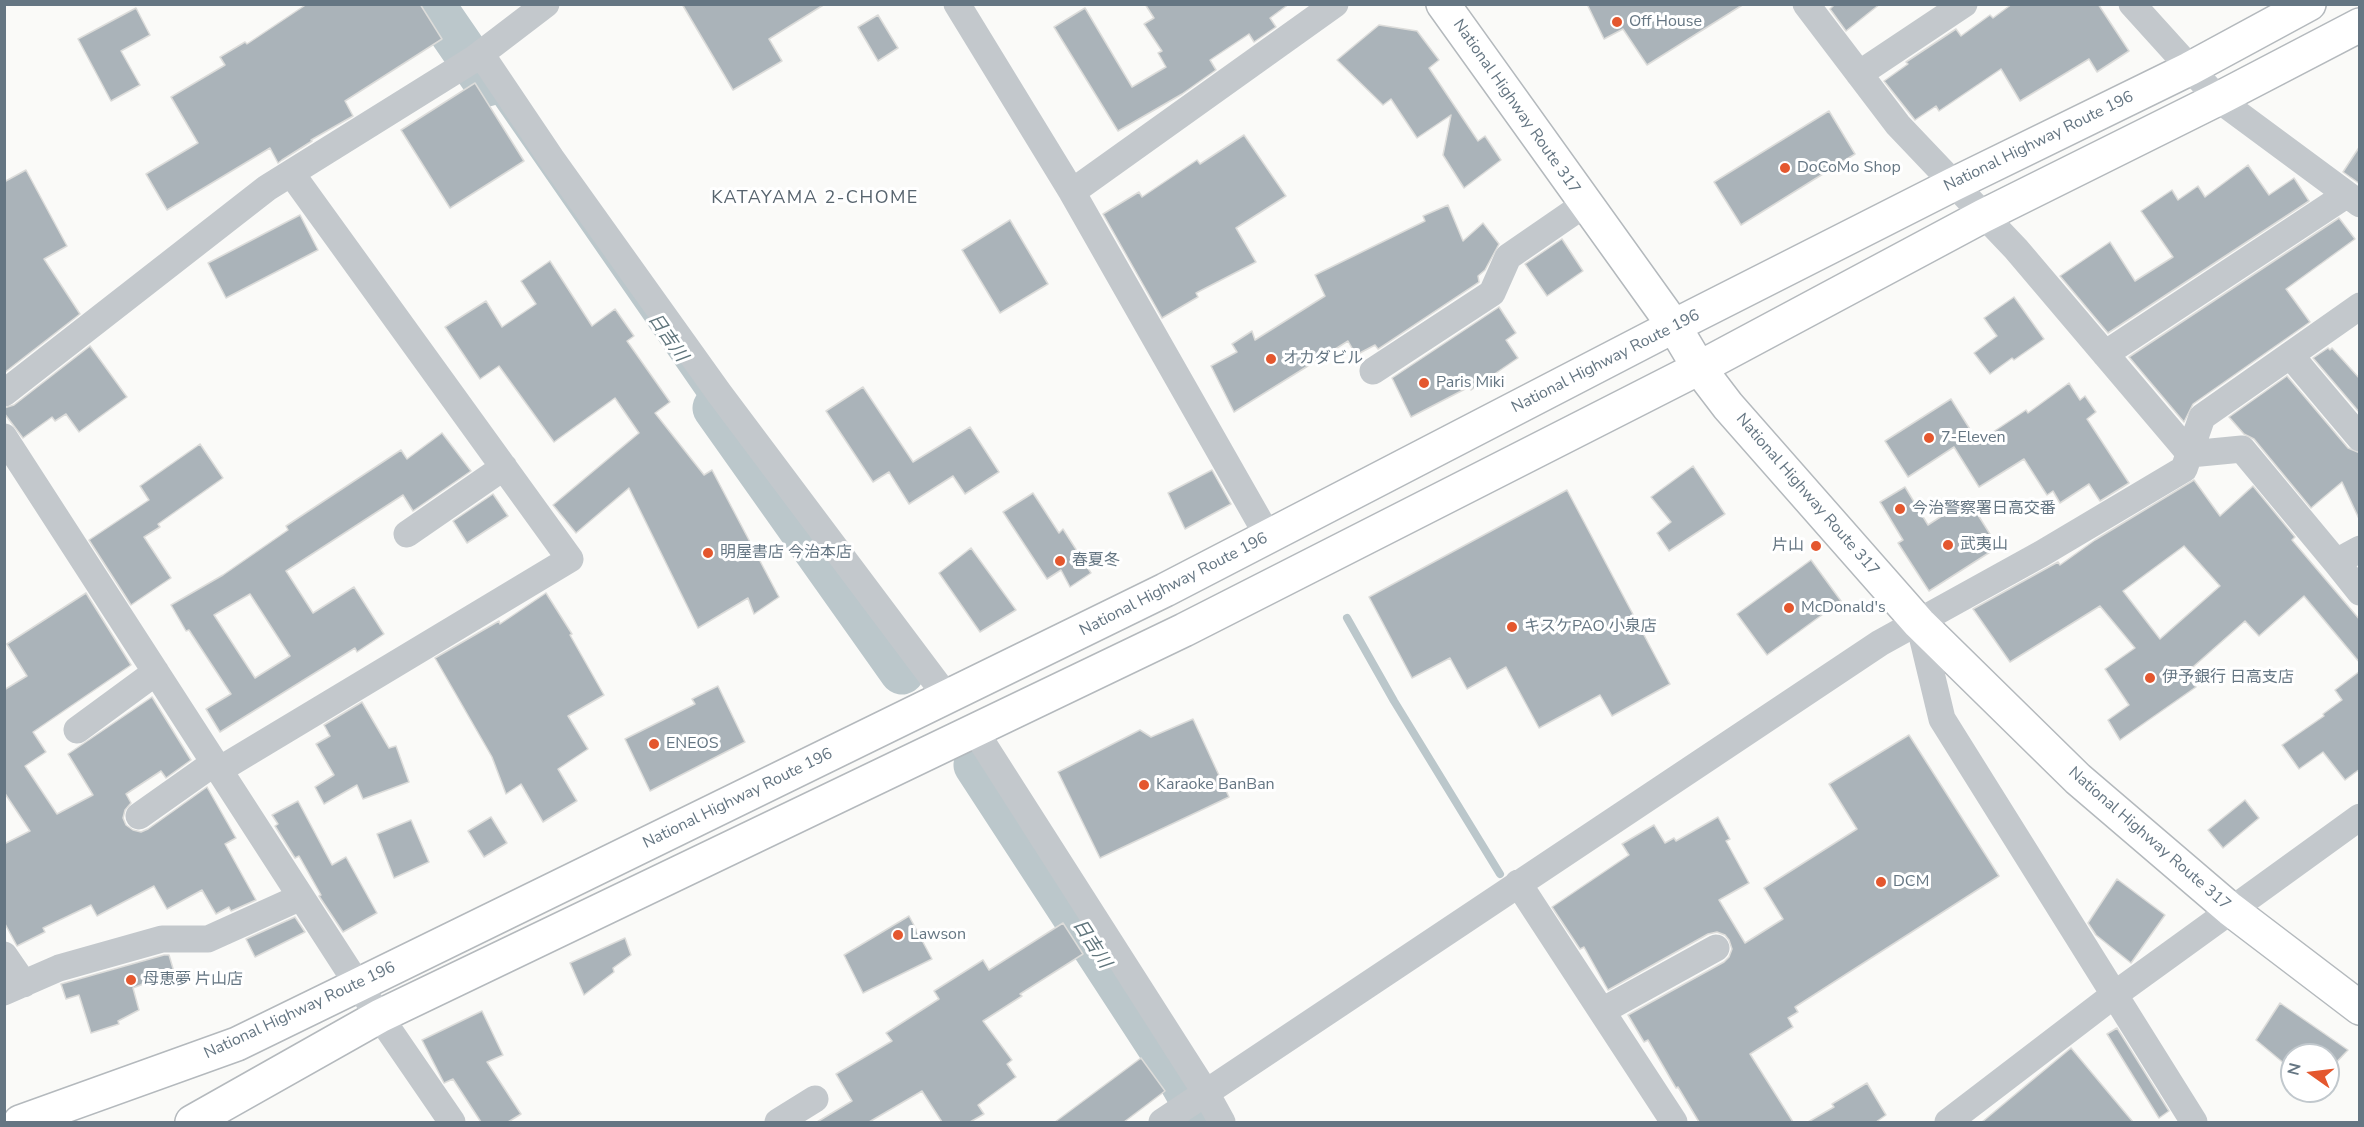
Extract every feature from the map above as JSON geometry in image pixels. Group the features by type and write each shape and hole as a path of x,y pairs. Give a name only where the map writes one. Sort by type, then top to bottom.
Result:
{"highway":[{"name":"National Highway Route 317","path":"1443,4 1674,326 1699,368 1728,406 1919,623 2078,779 2230,909 2360,1008"},
{"name":"National Highway Route 196","path":"20,1122 237,1044 358,986 1269,538 1674,326 2188,69 2309,4"},
{"path":"192,1122 380,1016 1194,625 1699,368 1983,216 2350,34"}],"street":[{"path":"957,4 1072,192 1269,538"},
{"path":"1072,192 1335,4"},
{"path":"1806,4 1898,125 2016,249 2190,454"},
{"path":"1859,74 1964,4"},
{"path":"2105,354 2353,200 2217,99 2132,4"},
{"path":"4,393 267,188 471,60 545,5"},
{"path":"471,60 551,158 719,393 947,697"},
{"path":"138,816 570,559 291,173"},
{"path":"1373,371 1492,292 1508,257 1585,204"},
{"path":"1162,1122 1880,643 2042,554 2184,470 2202,417 2360,306"},
{"path":"2290,355 2360,438"},
{"path":"4,437 358,986 452,1122"},
{"path":"2190,454 2242,449 2360,592"},
{"path":"407,534 504,467"},
{"path":"2336,562 2360,549"},
{"path":"1919,623 1942,718 2194,1122"},
{"path":"77,730 156,672"},
{"path":"975,731 1206,1093 1222,1122"},
{"path":"1948,1122 2114,994 2360,817"},
{"path":"1518,883 1674,1122"},
{"path":"4,955 14,988 59,968 162,939 208,939 301,897"},
{"path":"1602,1011 1716,948"},
{"path":"778,1122 815,1099"}],"shaded area":[{"path":"432,5 444,5 489,81 702,389 886,648 876,656 788,540 706,409 494,103"}],"building":[{"path":"307,4 420,4 442,39 345,101 353,116 311,140 278,163 270,148 167,210 146,174 198,143 171,97 225,65 220,57 245,42 247,44"},
{"path":"682,4 825,4 769,39 782,61 733,90"},
{"path":"1145,4 1289,4 1270,18 1276,27 1254,42 1249,34 1210,60 1216,70 1182,94 1118,131 1054,27 1085,8 1132,87 1166,67 1158,53 1162,51 1144,24 1154,18"},
{"path":"1587,4 1744,4 1647,65 1623,29 1604,39"},
{"path":"1835,4 1880,4 1846,31 1830,9"},
{"path":"2012,4 2098,4 2129,51 2097,72 2089,59 2020,101 2001,69 1939,111 1936,106 1915,120 1884,81 1908,64 1906,62 1956,29 1961,36 1990,15 1993,18"},
{"path":"136,8 150,35 121,51 140,85 111,101 78,39"},
{"path":"878,15 898,48 878,61 858,27"},
{"path":"1379,25 1417,31 1439,60 1429,68 1478,141 1485,136 1501,160 1464,188 1443,155 1451,115 1417,138 1391,99 1383,105 1337,60"},
{"path":"475,83 524,161 450,208 401,130"},
{"name":"DoCoMo Shop","path":"1829,111 1855,154 1741,225 1714,182"},
{"path":"1244,135 1286,196 1236,228 1256,262 1196,293 1198,297 1162,318 1103,214 1139,192 1142,197 1197,160 1200,164"},
{"path":"2360,146 2360,184 2343,172"},
{"path":"2248,165 2269,195 2294,178 2309,201 2108,333 2060,276 2110,242 2135,281 2173,257 2141,211 2172,190 2178,200 2198,186 2205,197"},
{"path":"26,170 67,246 44,259 80,314 4,373 4,182"},
{"path":"1448,205 1463,241 1483,223 1499,244 1485,270 1478,276 1479,282 1378,349 1375,345 1356,355 1348,341 1234,412 1211,366 1237,352 1232,344 1252,331 1255,340 1325,296 1315,275 1425,221 1423,216"},
{"path":"300,215 318,250 226,298 208,263"},
{"path":"2339,218 2355,239 2286,289 2310,322 2193,404 2184,422 2129,357"},
{"path":"1010,220 1048,284 1000,313 962,250"},
{"path":"1562,239 1583,271 1547,296 1525,264"},
{"path":"550,261 592,326 615,309 634,336 627,341 670,402 655,413 704,475 712,470 779,597 754,614 748,598 698,628 629,488 576,533 553,505 639,433 615,398 554,442 499,366 480,379 445,327 486,301 502,327 536,304 521,281"},
{"path":"2014,297 2044,339 1990,374 1974,353 1997,336 1984,318"},
{"path":"1499,307 1516,333 1506,340 1518,358 1471,390 1469,387 1411,417 1392,378"},
{"path":"90,346 127,397 79,432 66,414 55,421 52,417 23,438 4,413 4,408 14,405"},
{"path":"2328,348 2330,350 2332,348 2360,379 2360,413 2313,358"},
{"path":"2287,376 2348,448 2360,453 2360,521 2342,482 2311,508 2254,439 2244,434 2229,417"},
{"path":"2069,383 2080,400 2085,396 2096,412 2087,419 2129,483 2100,501 2089,484 2060,503 2053,491 2047,495 2024,459 1979,487 1954,447 1908,477 1885,441 1951,399 1978,442 2026,410 2028,413"},
{"path":"863,387 913,462 970,427 999,472 965,494 953,476 909,504 889,472 873,482 826,411"},
{"path":"442,433 471,471 413,511 403,495 286,571 313,613 354,587 384,634 357,652 355,648 220,732 206,709 231,694 189,630 186,631 171,605 223,575 288,530 286,526 401,450 407,459","holes":["250,594 290,656 255,678 214,615"]},
{"path":"200,444 223,478 158,524 160,527 144,537 171,578 131,605 89,540 149,500 140,486"},
{"path":"1693,466 1725,514 1669,551 1657,533 1671,522 1651,497"},
{"path":"1212,470 1231,504 1185,529 1168,493"},
{"path":"2194,480 2220,516 2253,486 2295,537 2292,540 2360,620 2360,663 2304,596 2259,636 2245,621 2185,674 2196,687 2120,740 2108,720 2129,705 2105,669 2135,648 2100,606 2010,662 1973,609 2058,562 2060,565 2095,540","holes":["2184,546 2220,586 2160,639 2123,591"]},
{"name":"武夷山","path":"1905,487 1928,525 1968,499 1998,547 1929,591 1898,543 1903,540 1880,502"},
{"name":"キスケPAO 小泉店","path":"1567,490 1670,684 1612,716 1600,695 1539,728 1506,667 1467,689 1450,658 1412,678 1369,597"},
{"path":"1033,493 1059,533 1063,529 1091,573 1070,587 1061,570 1047,579 1003,512"},
{"path":"493,494 508,516 467,543 453,521"},
{"path":"971,548 1016,610 980,632 939,573"},
{"name":"McDonald's","path":"1811,560 1841,601 1767,655 1737,614"},
{"path":"86,593 131,665 33,732 46,752 25,766 57,814 93,795 68,754 152,697 191,760 166,778 161,771 126,794 131,803 125,810 123,818 126,825 141,832 148,829 207,787 236,838 225,844 256,900 231,911 229,907 216,914 202,890 167,909 154,886 97,916 91,905 43,928 45,932 17,946 4,922 4,844 30,831 4,792 4,690 27,676 7,644"},
{"path":"546,593 572,634 570,635 604,695 568,716 588,749 558,769 577,801 543,822 521,784 506,794 492,757 435,658 499,621 500,624"},
{"path":"2360,671 2360,769 2345,780 2323,752 2299,769 2282,745 2324,716 2323,714 2342,700 2335,690"},
{"path":"718,686 745,742 650,791 625,739 695,704 692,699"},
{"path":"362,702 389,748 396,746 409,782 363,799 357,785 324,804 315,787 334,775 316,744 330,736 324,725"},
{"name":"Karaoke BanBan","path":"1193,719 1229,797 1100,858 1058,772 1140,730 1151,737"},
{"path":"1909,735 1999,876 1795,1007 1798,1012 1788,1018 1793,1027 1750,1054 1793,1122 1699,1122 1648,1040 1644,1042 1628,1015 1724,962 1732,949 1729,940 1725,935 1717,932 1708,934 1608,990 1584,947 1580,949 1552,907 1629,855 1622,844 1654,825 1665,843 1674,838 1676,841 1718,817 1730,839 1726,841 1749,883 1719,900 1745,943 1783,919 1764,888 1857,829 1829,784"},
{"path":"2245,800 2259,818 2223,848 2208,830"},
{"path":"298,801 332,865 346,857 377,913 343,932 319,896 321,895 299,856 295,858 275,826 278,824 272,815"},
{"path":"491,817 507,843 484,857 468,831"},
{"path":"411,820 429,862 394,878 377,834"},
{"path":"2117,879 2165,915 2131,963 2096,935 2088,923"},
{"name":"Lawson","path":"909,916 932,959 863,993 844,955"},
{"path":"295,917 305,932 255,957 246,939"},
{"path":"1063,923 1083,954 1020,994 1022,996 983,1021 1012,1060 1007,1064 1016,1077 978,1105 984,1114 970,1122 942,1122 922,1091 869,1122 817,1122 852,1101 836,1074 892,1041 886,1033 939,999 934,991 983,960 989,970"},
{"path":"625,938 631,955 613,968 614,972 584,995 570,963"},
{"path":"169,955 174,972 133,988 139,1010 118,1021 119,1024 91,1033 79,995 66,999 61,984"},
{"path":"2280,1003 2338,1043 2280,1043 2280,1060 2256,1040"},
{"path":"482,1011 503,1055 487,1062 521,1114 508,1122 481,1122 453,1079 444,1083 422,1040"},
{"path":"2117,1028 2169,1111 2159,1118 2107,1034"},
{"path":"2340,1044 2348,1050 2340,1058"},
{"path":"2071,1048 2133,1122 1982,1122"},
{"path":"1141,1058 1165,1091 1124,1122 1055,1122"},
{"path":"1867,1083 1886,1115 1876,1122 1808,1122 1834,1107 1832,1104"}],"waterway":[{"name":"日吉川","path":"432,4 487,84"},
{"name":"日吉川","path":"715,408 902,672"},
{"path":"1347,618 1394,701 1500,874"},
{"name":"日吉川","path":"976,765 1176,1072 1205,1122"}],"place":[{"name":"Off House","path":"1617,22"},
{"name":"DoCoMo Shop","path":"1785,168"},
{"name":"オカダビル","path":"1271,359"},
{"name":"Paris Miki","path":"1424,383"},
{"name":"7-Eleven","path":"1929,438"},
{"name":"今治警察署日高交番","path":"1900,509"},
{"name":"武夷山","path":"1948,545"},
{"name":"片山","path":"1816,546"},
{"name":"明屋書店 今治本店","path":"708,553"},
{"name":"春夏冬","path":"1060,561"},
{"name":"McDonald's","path":"1789,608"},
{"name":"キスケPAO 小泉店","path":"1512,627"},
{"name":"伊予銀行 日高支店","path":"2150,678"},
{"name":"ENEOS","path":"654,744"},
{"name":"Karaoke BanBan","path":"1144,785"},
{"name":"DCM","path":"1881,882"},
{"name":"Lawson","path":"898,935"},
{"name":"母恵夢 片山店","path":"131,980"}],"district":[{"name":"KATAYAMA 2-CHOME","path":"815,199"}]}
